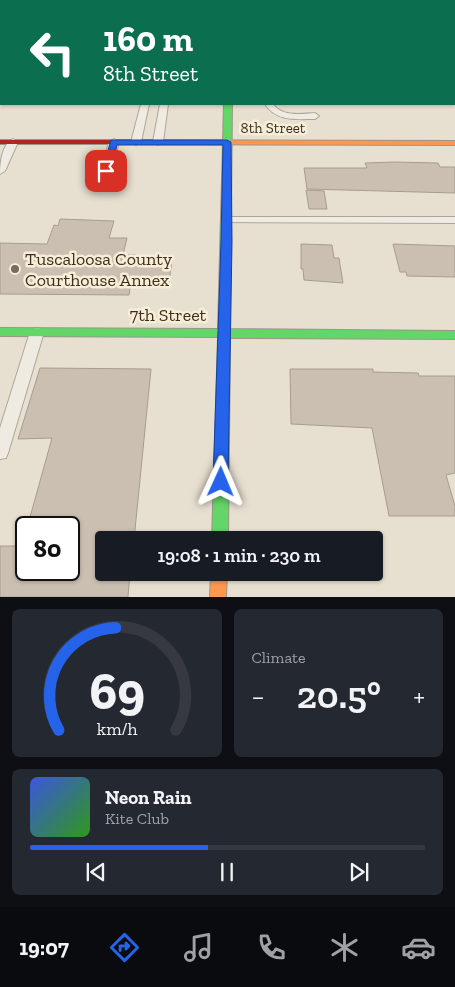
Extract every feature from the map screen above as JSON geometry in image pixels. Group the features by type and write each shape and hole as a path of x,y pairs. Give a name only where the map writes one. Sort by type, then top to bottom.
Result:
{"main road":[{"path":"220,531 228,105"},
{"name":"8th Street","path":"0,142 455,143"},
{"name":"7th Street","path":"0,332 455,335"},
{"path":"218,597 219,581"}],"lane":[{"path":"136,142 145,105"},
{"path":"158,142 164,105"},
{"path":"270,105 273,110 280,114 315,116"},
{"path":"0,171 13,142"},
{"path":"106,171 114,142"},
{"path":"227,220 455,220"},
{"path":"0,453 37,332"}],"building":[{"path":"365,163 438,163 440,167 455,167 455,193 307,189 304,168 367,168"},
{"path":"306,190 324,191 327,209 309,209"},
{"path":"60,219 114,221 109,238 127,238 123,255 136,255 136,259 172,259 169,283 131,282 129,295 0,294 0,243 47,244 54,225 58,226"},
{"path":"301,244 332,245 334,258 339,258 343,283 304,280 303,269 301,269"},
{"path":"393,244 455,246 455,277 407,276 406,272 400,272"},
{"path":"40,368 151,369 135,531 95,531 95,581 129,581 128,597 0,597 0,546 15,546 15,581 80,581 80,516 30,516 52,438 18,439"},
{"path":"290,369 373,369 373,372 418,373 419,376 455,376 455,473 446,475 455,506 455,516 389,516 372,428 291,424"}],"traffic: fast":[{"path":"220,531 228,105"},
{"path":"0,332 455,335"}],"traffic: slow":[{"path":"132,142 455,143"},
{"path":"218,597 219,581"}],"traffic: jam":[{"path":"0,142 132,142"}],"place":[{"name":"Tuscaloosa County Courthouse Annex","path":"15,269"}],"route":[{"path":"106,171 114,142 227,142 227,241 221,482"}]}
